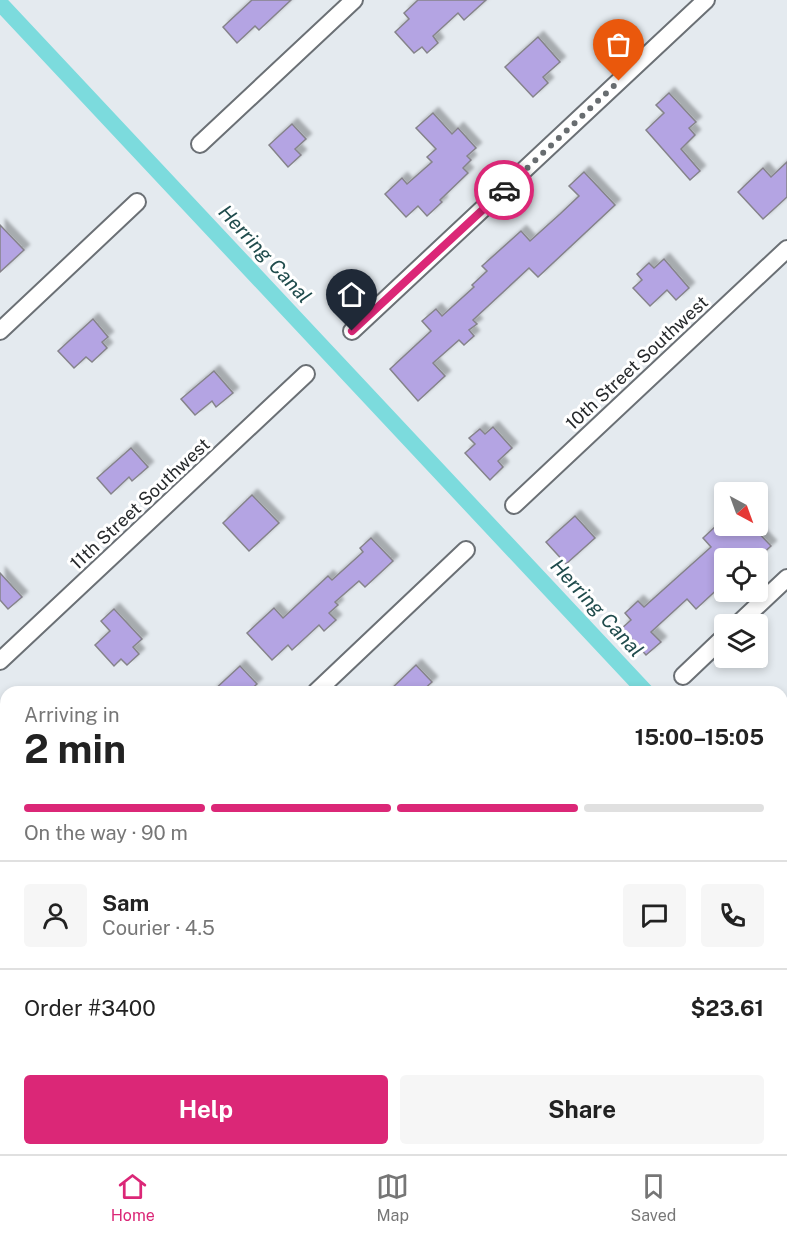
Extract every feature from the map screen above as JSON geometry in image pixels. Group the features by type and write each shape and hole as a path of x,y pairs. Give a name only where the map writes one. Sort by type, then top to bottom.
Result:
{"street":[{"path":"200,144 354,0"},
{"path":"352,331 705,0"},
{"path":"0,331 137,202"},
{"name":"10th Street Southwest","path":"514,505 787,249"},
{"name":"11th Street Southwest","path":"0,661 306,374"},
{"path":"322,686 466,550"},
{"path":"749,614 787,578"},
{"path":"683,676 714,647"}],"building":[{"path":"252,0 291,0 259,30 255,26 237,43 223,27"},
{"path":"418,0 486,0 464,20 458,13 433,36 438,43 427,53 422,47 414,53 395,32 409,19 404,13"},
{"path":"538,37 560,62 543,77 548,83 533,97 505,67"},
{"path":"669,93 696,122 689,128 695,135 681,149 700,171 690,180 646,130 664,113 656,105"},
{"path":"433,113 452,134 458,128 476,148 467,156 471,160 463,168 468,173 440,200 442,202 427,216 418,206 406,217 385,194 402,178 407,184 432,162 427,157 436,149 416,128"},
{"path":"292,124 306,139 295,149 301,155 288,167 269,145"},
{"path":"787,162 787,197 763,219 738,192 763,168 771,177"},
{"path":"584,172 615,205 538,277 529,268 473,320 477,324 469,330 474,336 464,345 459,340 433,363 445,376 418,401 390,369 431,331 422,321 436,309 442,316 474,287 472,285 487,271 482,266 521,231 530,241 560,214 579,196 569,186"},
{"path":"0,225 24,250 0,272"},
{"path":"664,259 689,288 676,300 667,290 650,306 633,288 642,280 637,274 649,263 654,268"},
{"path":"93,319 108,337 102,342 107,348 92,362 86,357 74,368 58,351"},
{"path":"214,371 233,393 216,407 212,401 195,415 181,399"},
{"path":"493,427 512,448 498,461 503,467 490,480 465,453 475,444 469,438 480,429 485,434"},
{"path":"131,448 148,467 132,481 129,477 111,494 97,478"},
{"path":"252,495 279,523 249,551 223,523"},
{"path":"575,516 595,538 566,564 546,542"},
{"path":"714,528 714,536 761,536 771,546 768,549 714,548 714,592 696,609 687,599 651,632 661,642 646,655 622,628 631,620 625,613 638,601 644,607 711,547 703,538"},
{"path":"371,538 393,561 365,587 359,581 335,602 338,605 329,613 336,620 324,631 319,625 292,650 288,645 272,660 247,633 274,608 283,618 328,576 332,580 363,552 360,548"},
{"path":"0,573 22,597 8,609 0,600"},
{"path":"114,609 142,639 133,647 139,654 127,665 121,659 114,666 95,645 110,631 101,621"},
{"path":"416,665 432,682 428,686 394,686"},
{"path":"240,666 257,684 255,686 218,686"}],"waterway":[{"name":"Herring Canal","path":"0,3 640,686"}],"way so far":[{"path":"504,190 619,81"}],"route":[{"path":"352,331 504,190"}]}
